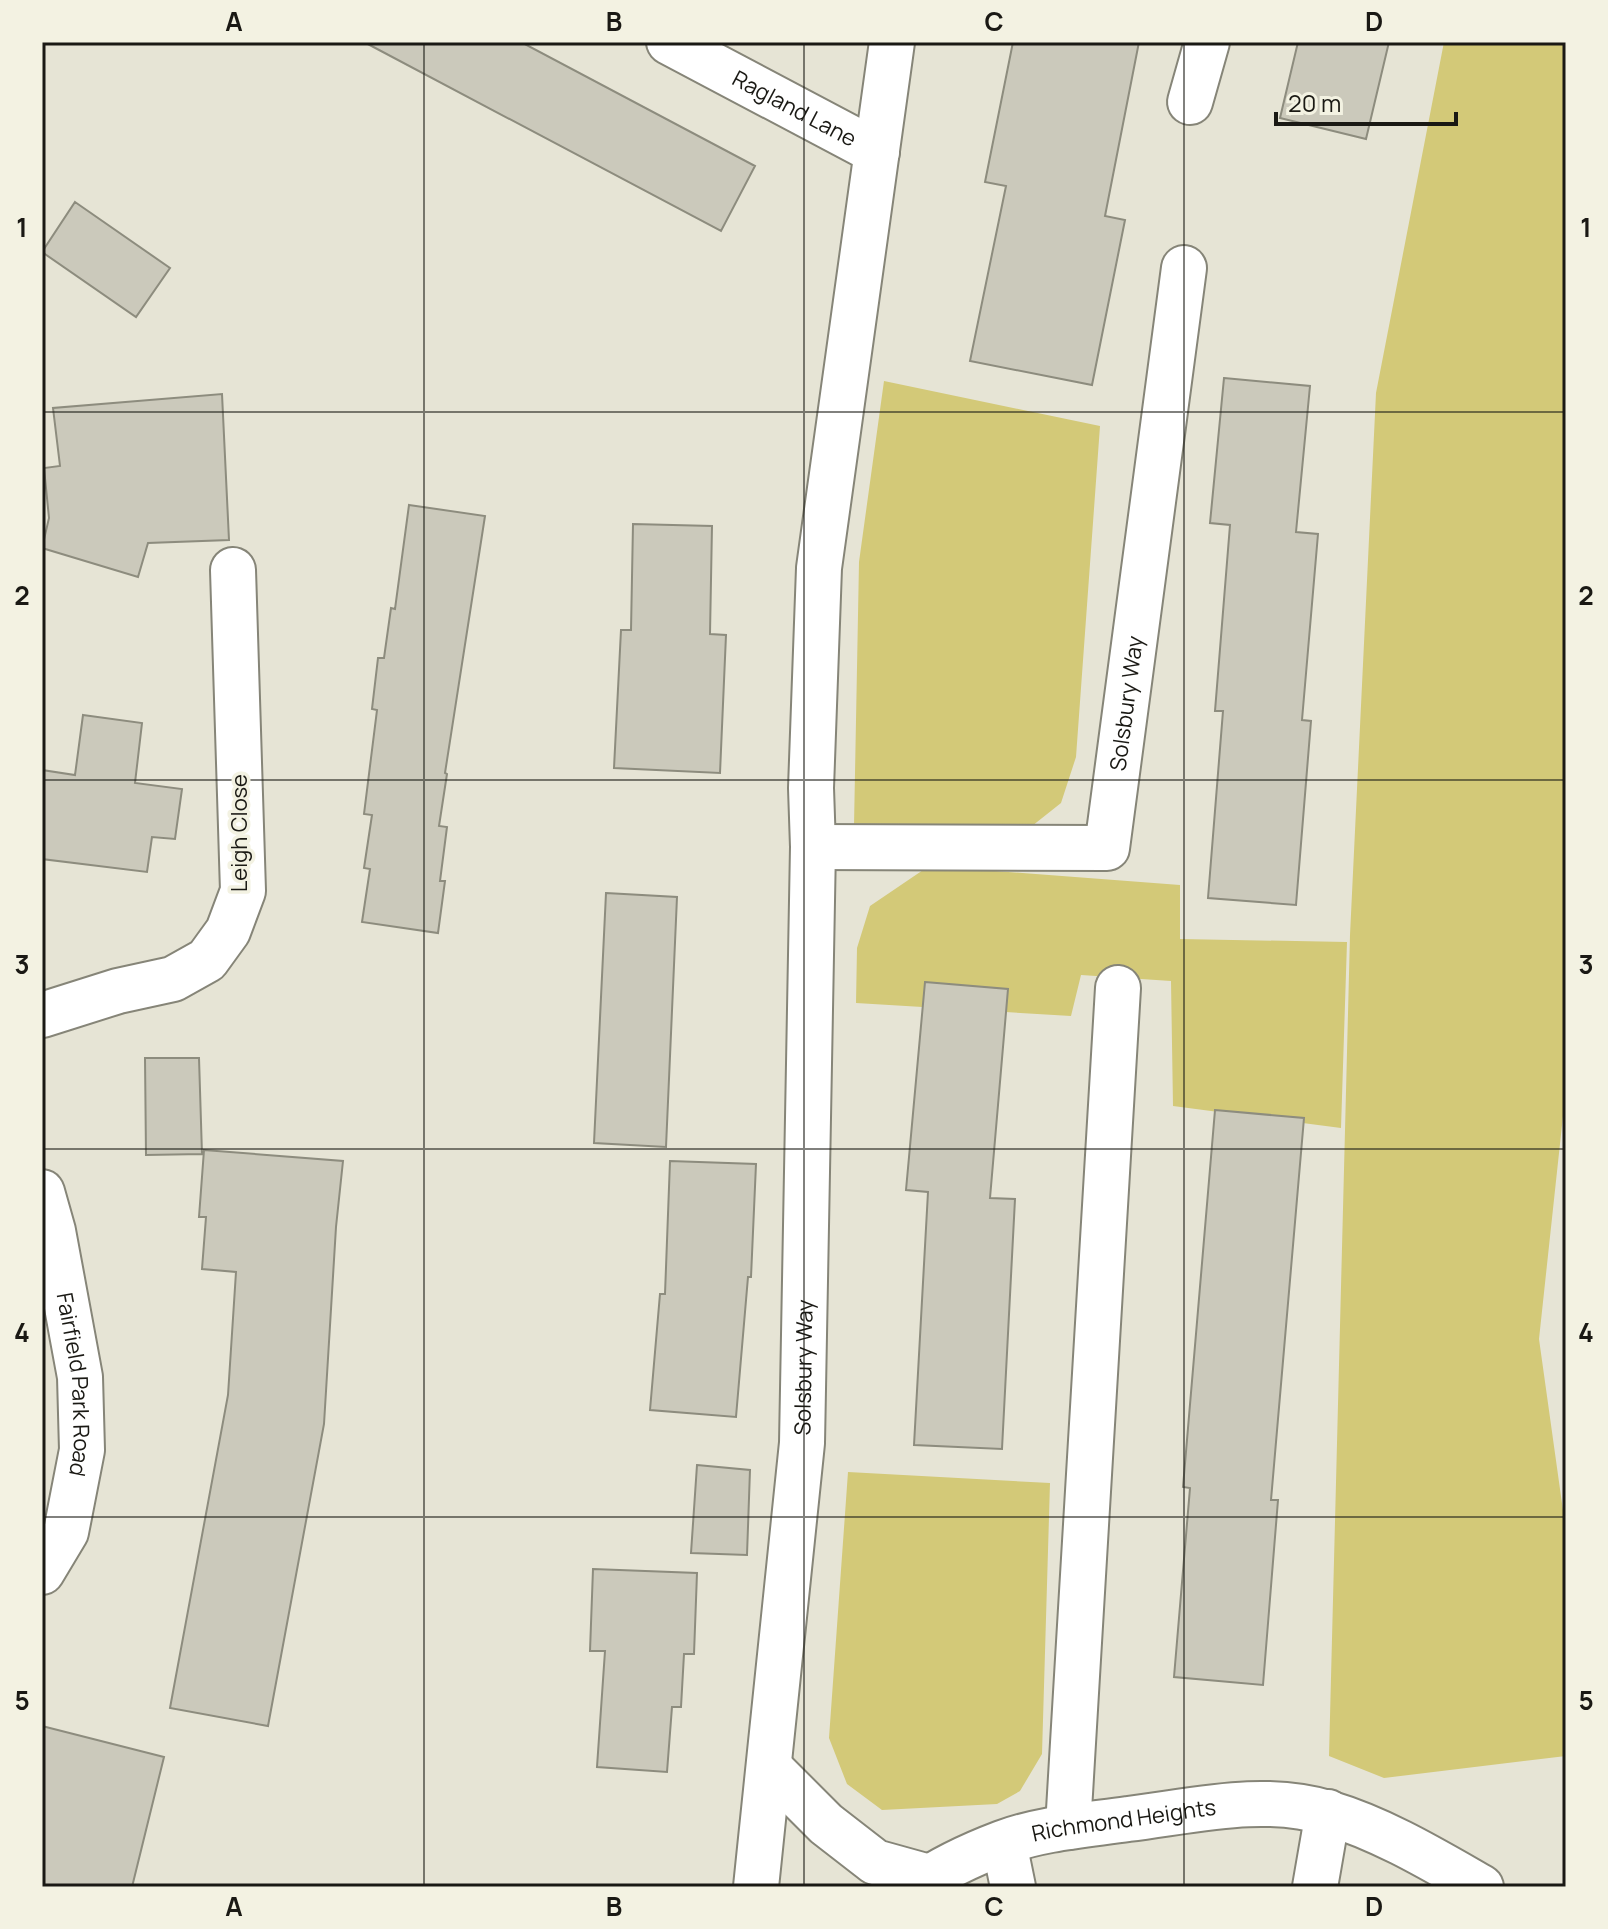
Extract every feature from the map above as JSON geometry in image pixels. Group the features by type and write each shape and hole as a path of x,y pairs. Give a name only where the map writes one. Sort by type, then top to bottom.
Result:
{"street":[{"name":"Ragland Lane","path":"669,42 877,152"},
{"name":"Solsbury Way","path":"756,1887 802,1443 813,847 811,788 819,568 892,42"},
{"path":"1190,102 1207,42"},
{"name":"Solsbury Way","path":"813,847 1107,848 1184,268"},
{"name":"Leigh Close","path":"42,1015 118,991 173,979 207,960 228,931 243,891 233,570"},
{"path":"1068,1827 1118,988"},
{"name":"Fairfield Park Road","path":"42,1192 53,1231 80,1377 82,1450 66,1532 42,1572"},
{"name":"Richmond Heights","path":"769,1767 826,1824 875,1862 922,1882 1004,1843 1068,1827 1235,1805 1286,1804 1328,1812 1400,1841 1481,1887"},
{"path":"1315,1887 1328,1812"},
{"path":"1004,1843 1013,1887"}],"shaded area":[{"path":"1444,42 1566,42 1566,1088 1539,1339 1566,1532 1566,1756 1384,1778 1329,1756 1350,935 1376,393"},
{"path":"884,381 1100,426 1076,757 1061,803 1032,826 854,826 859,562"},
{"path":"929,866 1180,885 1180,939 1347,942 1341,1128 1173,1106 1171,981 1081,975 1071,1016 856,1003 857,948 870,906"},
{"path":"848,1472 1050,1483 1042,1754 1020,1791 997,1804 882,1810 847,1784 829,1738"}],"building":[{"path":"364,42 521,42 755,166 721,231"},
{"path":"1013,42 1139,42 1105,216 1125,220 1092,385 970,361 1006,186 985,182"},
{"path":"1298,42 1389,42 1366,139 1280,118"},
{"path":"75,202 170,268 136,317 42,252"},
{"path":"1224,378 1310,386 1296,532 1318,534 1302,720 1311,721 1296,905 1208,898 1223,711 1215,711 1230,525 1210,523"},
{"path":"222,394 229,540 148,543 138,577 42,548 49,518 44,468 60,466 53,408"},
{"path":"409,505 485,516 439,826 447,827 440,881 445,881 438,933 362,922 370,869 364,868 372,815 364,814 377,710 372,709 378,658 384,658 391,608 395,609"},
{"path":"633,524 712,526 710,634 726,635 720,773 614,768 621,630 631,630"},
{"path":"83,715 142,723 135,783 182,789 175,839 152,837 147,872 42,859 42,770 75,775"},
{"path":"606,893 677,897 666,1147 594,1143"},
{"path":"925,982 1008,989 990,1198 1015,1199 1002,1449 914,1445 928,1192 906,1190"},
{"path":"145,1058 199,1058 202,1154 146,1155"},
{"path":"1215,1110 1304,1118 1271,1500 1278,1500 1263,1685 1174,1677 1190,1488 1183,1487"},
{"path":"204,1150 343,1161 324,1424 268,1726 170,1708 228,1395 236,1272 202,1269 206,1217 199,1217"},
{"path":"670,1161 756,1164 751,1277 748,1277 736,1417 650,1410 660,1294 665,1294"},
{"path":"697,1465 750,1470 747,1555 691,1553"},
{"path":"593,1569 697,1573 694,1654 684,1654 681,1707 672,1707 667,1772 597,1767 605,1651 590,1651"},
{"path":"42,1726 164,1757 132,1887 42,1887"}]}
